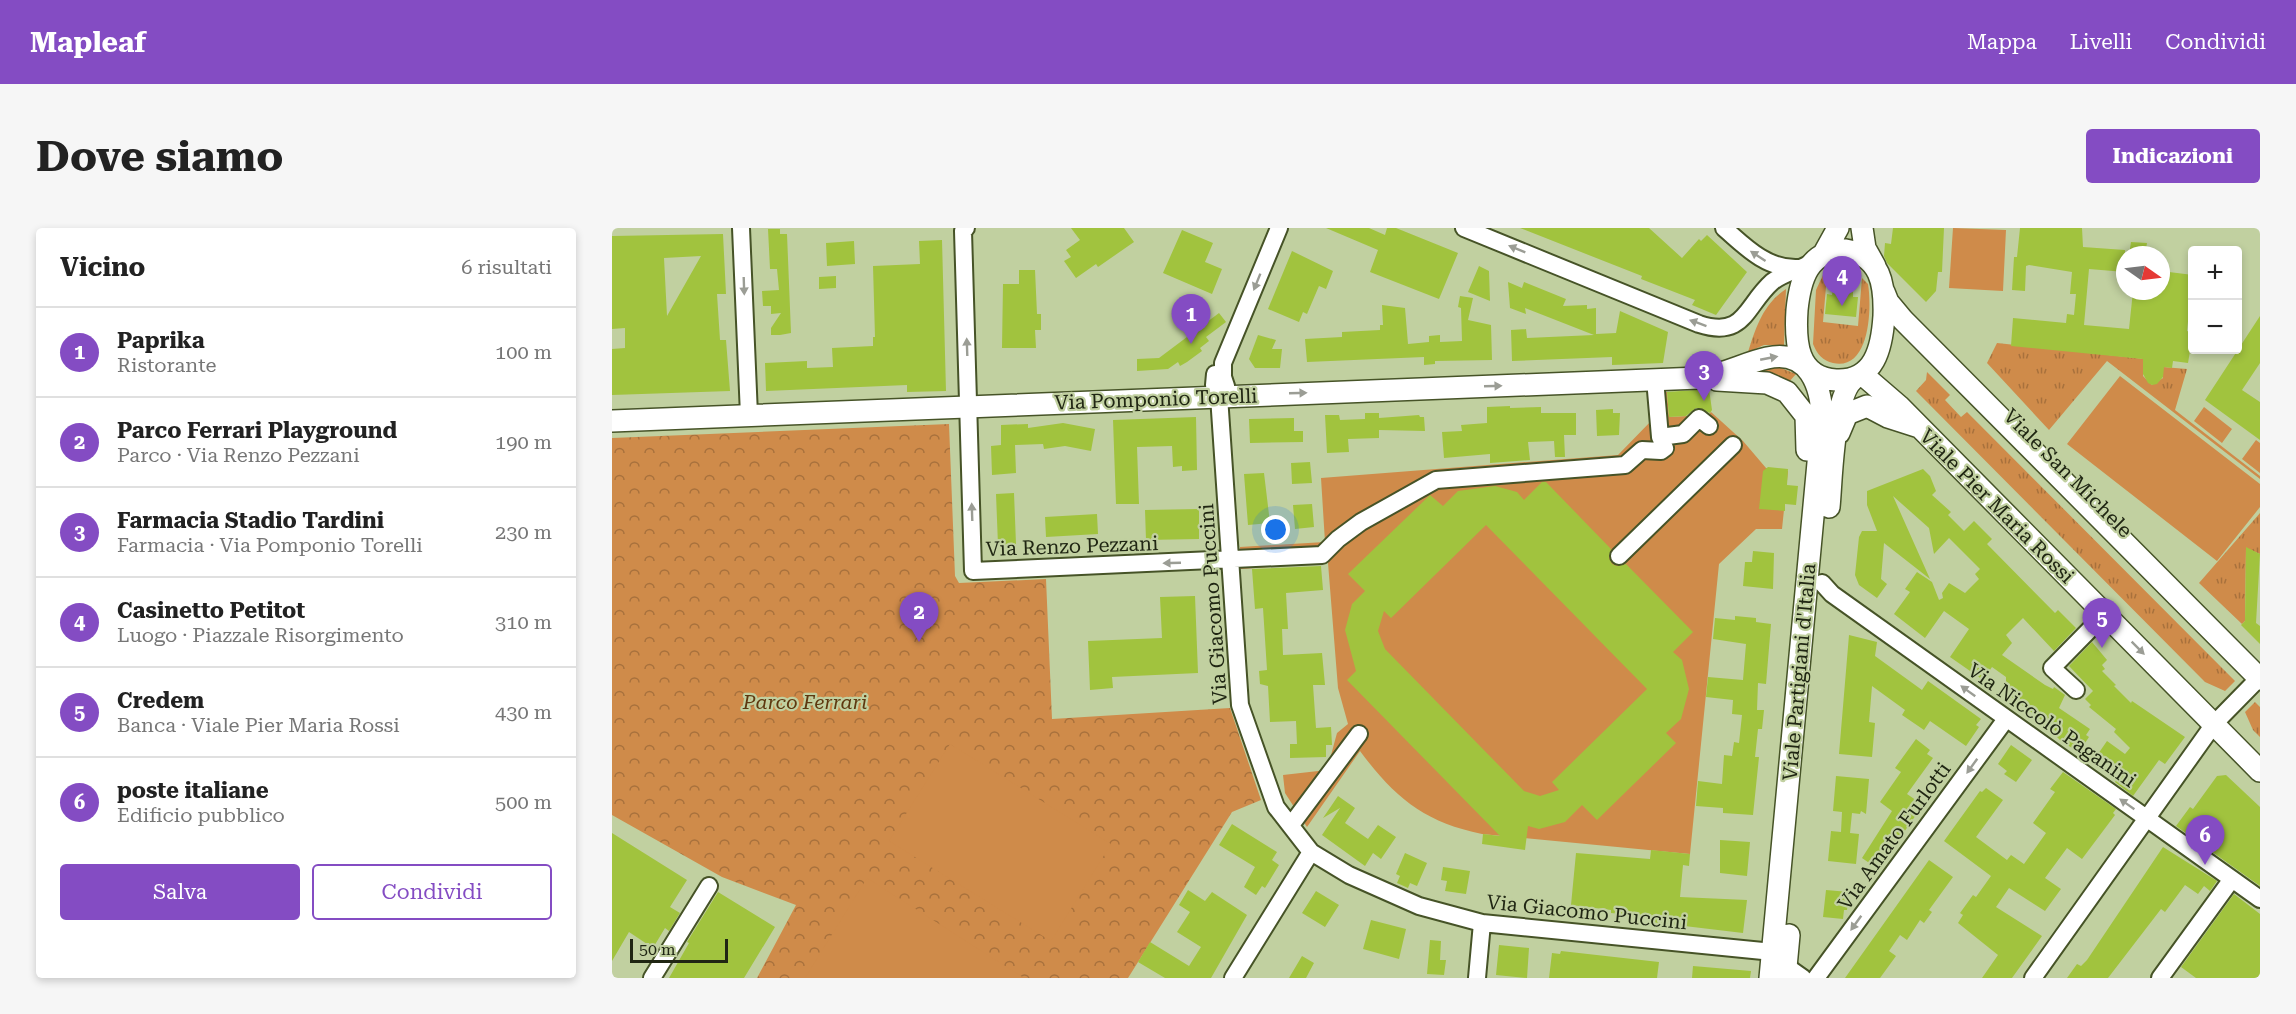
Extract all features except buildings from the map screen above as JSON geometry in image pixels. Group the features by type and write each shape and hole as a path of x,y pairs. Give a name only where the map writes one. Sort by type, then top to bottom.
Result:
{"main road":[{"path":"1838,228 1812,261 1800,283 1796,330 1798,351 1809,369 1832,380 1857,376 1872,364 1879,352 1879,275 1865,248 1862,228"},
{"path":"1812,261 1848,251 1863,256 1879,275"},
{"name":"Viale San Michele","path":"1879,275 1891,306 1907,324 2260,674"},
{"name":"Via Pomponio Torelli","path":"612,421 1699,378 1727,373 1776,356 1795,360 1809,369"},
{"name":"Viale Partigiani d'Italia","path":"1783,970 1822,414 1818,386 1809,369"},
{"name":"Viale Partigiani d'Italia","path":"1783,970 1836,438 1843,393 1857,376"},
{"name":"Viale Pier Maria Rossi","path":"1857,376 1868,378 1919,427 2260,771"},
{"name":"Via Pomponio Torelli","path":"1699,378 1728,382 1767,383 1782,388 1797,402 1807,421 1807,481 1813,499 1814,516"},
{"path":"1836,438 1847,414 1867,406 1888,417 1919,427"}],"street":[{"path":"741,228 749,415"},
{"path":"1184,398 1200,392 1219,368 1279,228"},
{"path":"1464,228 1699,324 1721,329 1733,325 1745,316 1773,281 1812,261"},
{"path":"1724,228 1769,262 1786,268 1812,261"},
{"path":"960,229 969,406"},
{"path":"1219,368 1224,383 1231,393 1240,395"},
{"name":"Via Giacomo Puccini","path":"1219,368 1214,385 1219,396 1240,705 1276,807 1311,852 1349,875 1419,906 1482,923 1783,970"},
{"path":"1230,561 1241,558 1322,555 1338,539 1361,522 1436,480 1625,465 1642,450 1661,451 1665,448 1660,437 1655,379"},
{"name":"Via Renzo Pezzani","path":"969,406 973,571 1230,561"},
{"path":"1660,437 1683,434 1699,418 1709,426"},
{"path":"1619,556 1733,446"},
{"name":"Via Niccolò Paganini","path":"1822,583 1832,594 2260,899"},
{"path":"2076,690 2052,668 2104,614"},
{"path":"2033,978 2214,724 2260,674"},
{"name":"Via Amato Furlotti","path":"1816,978 2006,719"},
{"path":"1291,825 1359,734"},
{"path":"1235,977 1311,852"},
{"path":"2160,978 2232,879"},
{"path":"652,978 710,886"},
{"path":"1477,978 1482,923"}],"green space":[{"path":"1953,228 2006,230 2003,291 1949,288"},
{"path":"1823,275 1827,275 1823,322 1858,326 1862,278 1868,284 1869,308 1866,336 1855,357 1845,363 1826,361 1818,354 1813,344 1816,290"},
{"path":"1786,289 1784,345 1764,345 1748,352 1757,325 1766,309"},
{"path":"1997,343 2145,359 2143,376 2152,385 2163,378 2163,367 2187,369 2175,410 2260,476 2260,479 2107,361 2049,430 1987,363"},
{"path":"1781,368 1796,374 1788,383 1758,372"},
{"path":"1927,372 1950,395 1945,400 1961,417 1967,412 2235,681 2225,691 2205,682 1916,391 1926,380"},
{"path":"2120,376 2260,484 2260,507 2217,561 2067,444"},
{"path":"1667,392 1669,417 1708,415 1711,412 1743,441 1766,468 1788,471 1782,529 1756,529 1719,564 1690,854 1482,834 1462,829 1443,823 1412,806 1386,782 1360,751 1307,827 1285,793 1283,775 1327,770 1337,733 1348,724 1338,688 1328,563 1241,569 1240,547 1325,542 1321,478 1618,455 1653,419 1651,395"},
{"path":"2204,407 2232,429 2222,443 2194,421"},
{"name":"Parco Ferrari","path":"949,424 955,576 959,583 1046,579 1052,719 1230,708 1261,800 1232,812 1128,978 757,978 796,905 722,877 612,815 612,438"},
{"path":"2256,440 2260,443 2260,473 2242,459"},
{"path":"2260,513 2260,554 2246,548 2245,621 2242,624 2199,583"},
{"path":"2255,702 2260,707 2260,737 2253,730 2245,712"},
{"path":"950,744 1111,844 1051,941 889,841"},
{"path":"867,878 1024,978 805,978"}],"place":[{"name":"Casinetto Petitot","path":"1842,306"},
{"name":"Paprika","path":"1191,344"},
{"name":"Farmacia Stadio Tardini","path":"1704,401"},
{"name":"Parco Ferrari Playground","path":"919,642"},
{"name":"Credem","path":"2102,648"},
{"name":"poste italiane","path":"2205,865"}]}
